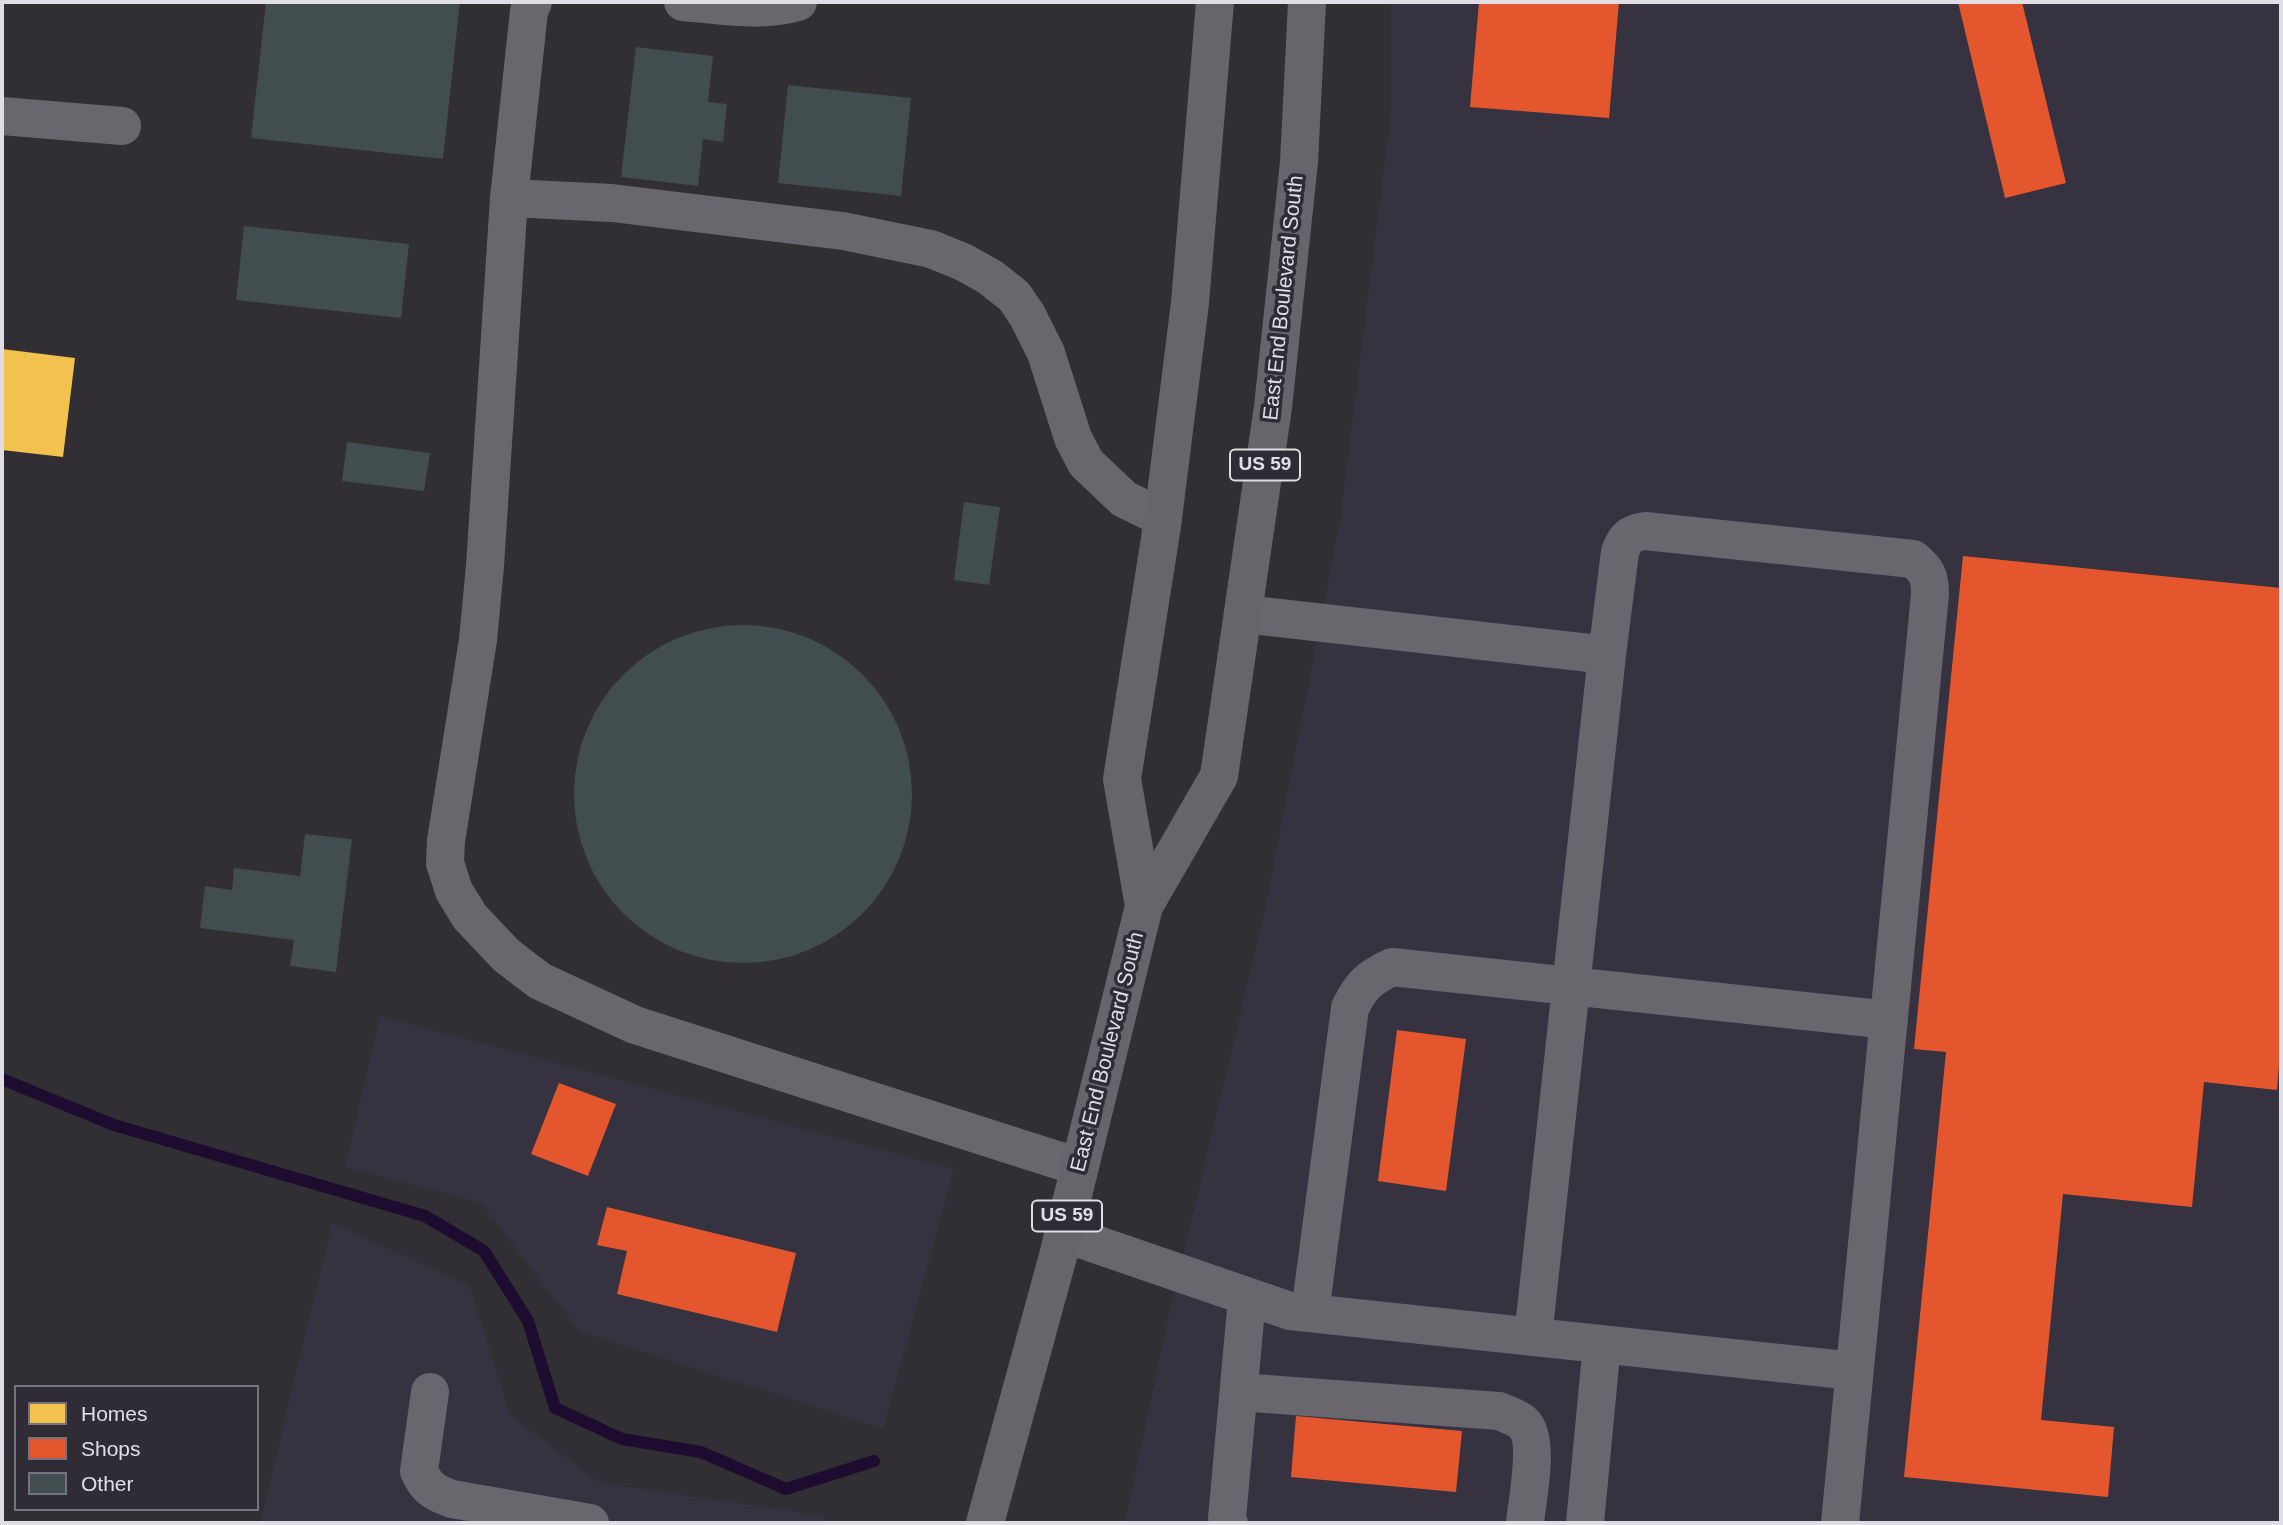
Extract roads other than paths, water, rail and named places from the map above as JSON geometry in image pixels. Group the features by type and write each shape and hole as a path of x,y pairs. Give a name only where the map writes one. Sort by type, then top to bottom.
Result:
{"highway":[{"name":"East End Boulevard South","path":"1144,906 1122,779 1163,517 1191,289 1215,2"},
{"name":"East End Boulevard South","path":"985,1523 1063,1233 1144,906 1219,776 1273,407 1299,162 1307,2"}],"street":[{"path":"533,2 529,10 509,198 478,640 446,841 445,863 454,891 470,917 508,956 529,973 559,991 623,1021 1079,1167"},
{"path":"683,2 755,9 798,2"},
{"path":"2,116 122,126"},
{"path":"509,198 636,205 843,231 931,249 963,262 990,277 1013,296 1027,316 1046,353 1073,438 1086,463 1124,499 1163,517"},
{"path":"1533,1337 1607,655 1620,552 1625,539 1634,532 1645,531 1913,559 1924,568 1930,578 1930,594 1840,1523"},
{"path":"1244,614 1607,655"},
{"path":"1310,1313 1350,1008 1360,988 1376,975 1392,967 1888,1020"},
{"path":"1063,1233 1274,1308 1854,1371"},
{"path":"1229,1523 1227,1518 1247,1298"},
{"path":"1585,1523 1602,1344"},
{"path":"430,1392 419,1471 423,1482 434,1493 452,1500 590,1523"},
{"path":"1239,1392 1499,1411 1514,1417 1526,1426 1532,1444 1525,1523"}],"waterway":[{"path":"2,1079 114,1125 425,1216 484,1251 528,1321 555,1408 622,1439 701,1452 786,1489 874,1461"}]}
